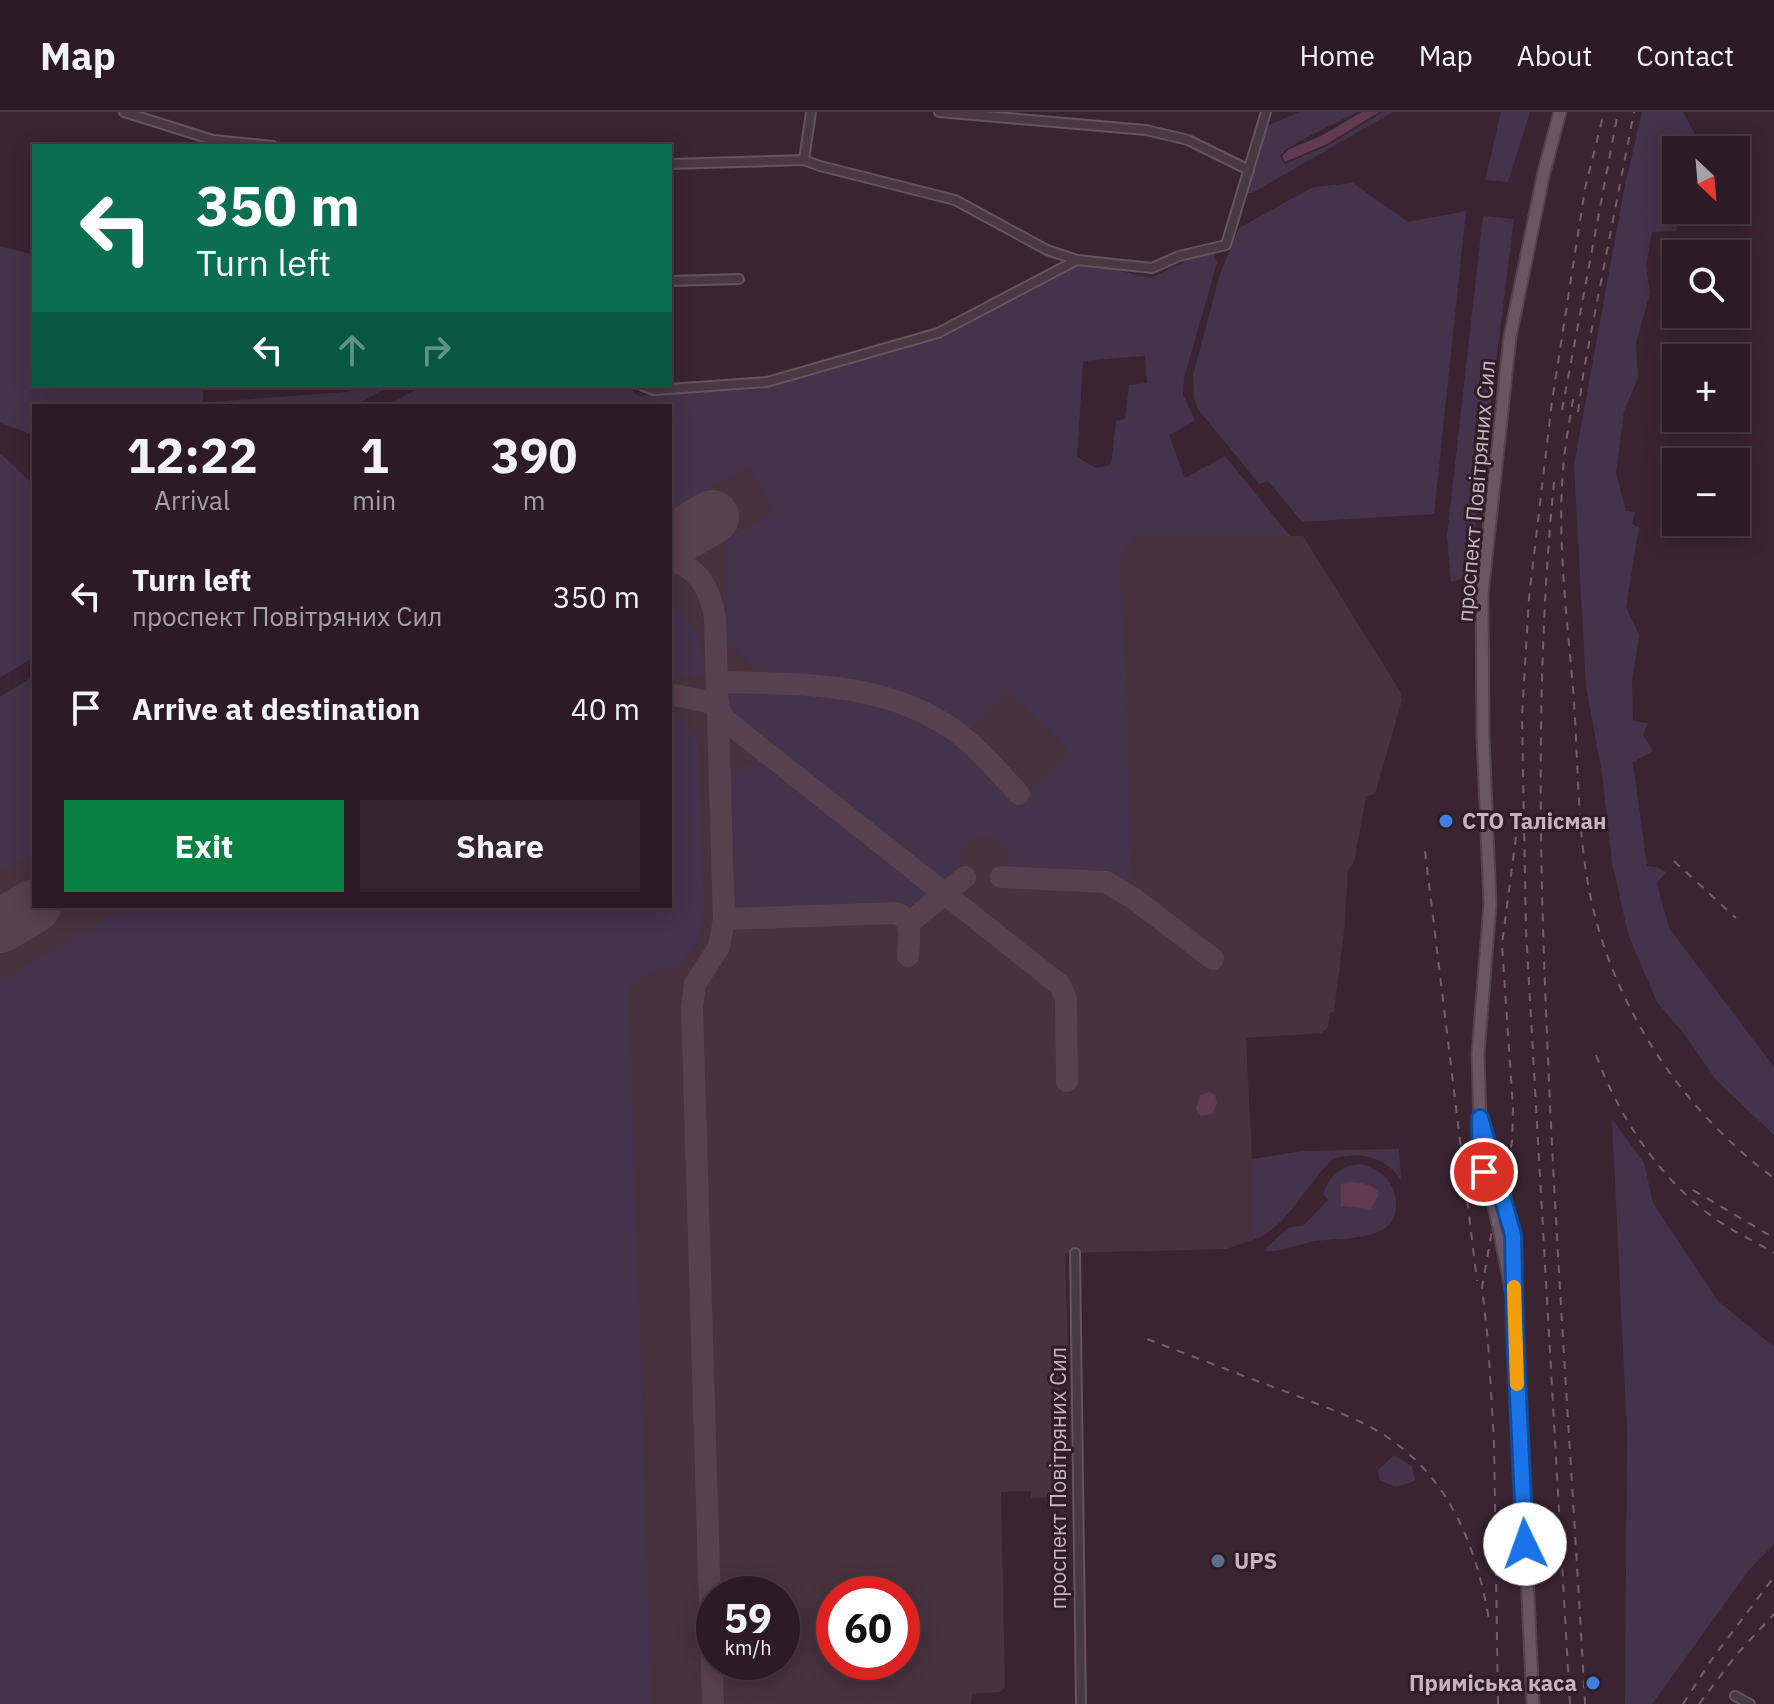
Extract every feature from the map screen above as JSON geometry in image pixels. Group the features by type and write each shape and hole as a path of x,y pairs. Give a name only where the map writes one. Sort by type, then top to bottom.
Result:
{"main road":[{"name":"проспект Повітряних Сил","path":"1533,1704 1513,1299 1515,1253 1513,1235 1480,1118 1478,1054 1490,904 1483,736 1482,594 1510,337 1544,172 1560,112"}],"street":[{"path":"124,112 213,140 253,144"},
{"path":"804,160 811,112"},
{"path":"939,112 1146,130 1188,140 1249,170"},
{"path":"672,164 804,160 955,200 1047,250 1077,260 1152,268 1179,256 1226,245 1266,112"},
{"path":"648,388 767,382 938,333 1077,260"},
{"path":"672,281 739,279"},
{"name":"проспект Повітряних Сил","path":"1075,1253 1081,1704"},
{"path":"1735,1696 1750,1704"}],"shaded area":[{"path":"1300,112 1357,112 1286,151 1280,156 1285,164 1327,146 1383,112 1393,112 1252,193 1246,193 1264,132 1269,125"},
{"path":"1362,112 1379,112 1327,144 1285,162 1282,156 1289,149 1321,136"},
{"path":"1501,112 1530,112 1508,182 1485,180"},
{"path":"1642,112 1683,112 1695,136 1662,136 1662,224 1677,224 1676,231 1652,232 1646,266 1650,293 1636,343 1638,378 1624,411 1616,473 1626,511 1635,512 1632,524 1639,527 1626,607 1639,635 1632,682 1633,721 1648,723 1643,735 1653,751 1633,762 1647,866 1666,872 1657,883 1669,928 1774,1067 1774,1135 1716,1080 1685,1035 1657,1002 1628,934 1612,862 1602,773 1586,687 1574,465 1624,190"},
{"path":"1353,183 1408,222 1466,211 1434,514 1302,522 1268,481 1259,484 1198,409 1193,375 1220,274 1239,228 1313,187"},
{"path":"1483,216 1514,219 1469,577 1451,582 1447,536"},
{"path":"0,246 32,254 32,388 203,388 203,404 32,404 32,434 0,423"},
{"path":"1202,253 1214,254 1217,263 1184,378 1183,394 1195,421 1169,435 1185,478 1225,456 1290,536 1137,536 1119,557 1126,667 1132,893 1107,878 1005,872 1007,859 1003,847 988,838 967,844 958,870 946,883 730,712 729,691 825,695 887,707 944,733 1018,803 1069,750 1008,691 968,732 933,709 876,687 841,680 788,677 756,669 728,642 725,540 774,511 748,467 672,510 672,404 390,404 418,388 631,388 637,396 763,389 939,339 1080,265 1151,278 1182,264 1188,257","holes":["1145,356 1147,383 1129,385 1125,419 1116,421 1111,465 1096,468 1077,457 1083,361"]},
{"path":"1182,263 1083,351 1077,457 1119,556 1137,536 1303,536 1400,691 1402,700 1375,794 1366,796 1354,863 1348,870 1334,1012 1330,1013 1328,1027 1322,1033 1246,1038 1252,1159 1252,1236 1249,1241 1227,1249 1065,1253 1068,1352 1058,1354 1062,1497 1031,1498 1031,1491 1001,1492 1005,1688 1000,1692 972,1694 971,1704 0,1704 0,697 32,677 32,908 672,908 672,404 390,404 418,388 631,388 637,396 763,389 939,339 1080,265 1151,278"},
{"path":"358,388 386,388 358,404 210,404 210,402 347,392"},
{"path":"0,453 32,483 32,658 0,678"},
{"path":"672,606 687,619 698,635 704,675 672,675"},
{"path":"32,677 32,853 0,872 0,697"},
{"path":"672,710 689,726 699,743 704,909 698,943 675,967 641,976 642,982 629,986 652,1704 0,1704 0,980 125,908 672,908"},
{"path":"753,759 762,760 932,895 918,906 736,912 732,776"},
{"path":"1210,1092 1215,1095 1217,1104 1212,1114 1201,1116 1196,1109 1200,1095"},
{"path":"1612,1119 1644,1163 1653,1203 1718,1301 1774,1347 1774,1544 1749,1570 1652,1704 1625,1704 1627,1432"},
{"path":"1399,1149 1401,1180 1387,1165 1371,1158 1353,1156 1333,1159 1274,1228 1249,1241 1252,1236 1252,1159 1303,1151"},
{"path":"1359,1164 1379,1172 1393,1189 1396,1207 1393,1220 1384,1229 1358,1237 1315,1241 1266,1251 1289,1227 1303,1226 1328,1200 1323,1194 1336,1173"},
{"path":"1341,1184 1366,1184 1377,1191 1379,1194 1371,1209 1341,1206"},
{"path":"1394,1455 1412,1466 1415,1481 1396,1487 1379,1480 1378,1470"}],"taxiway":[{"path":"672,561 696,574 710,598 715,618 724,919 719,947 695,984 692,1007 713,1704"},
{"path":"717,682 846,689 907,705 963,737 1019,794"},
{"path":"672,694 718,704"},
{"path":"718,708 725,720 1060,985 1066,999 1067,1081"},
{"path":"909,923 965,877"},
{"path":"1001,877 1106,882 1133,898 1213,959"},
{"path":"724,919 896,913 908,925 908,956"}],"runway":[{"path":"672,541 712,517"},
{"path":"0,926 32,907"}],"railway":[{"path":"1570,1704 1526,930 1522,716 1529,598 1552,401 1585,189 1604,112"},
{"path":"1562,410 1618,112"},
{"path":"1578,412 1634,112"},
{"path":"1573,399 1564,459 1562,545 1581,829 1594,912 1621,989 1661,1060 1713,1124 1742,1153 1774,1178"},
{"path":"1554,482 1544,620 1542,896 1555,1202 1585,1704"},
{"path":"1498,1704 1494,1442 1482,1287 1512,1142 1513,1108 1502,944 1516,837"},
{"path":"1425,851 1477,1281"},
{"path":"1674,861 1736,918"},
{"path":"1596,1055 1627,1120 1670,1178 1713,1217 1774,1253"},
{"path":"1693,1190 1774,1238"},
{"path":"1147,1339 1314,1402 1363,1423 1391,1440 1414,1459 1451,1505 1475,1560 1489,1620"},
{"path":"1683,1704 1712,1659 1774,1577"},
{"path":"1699,1704 1737,1654 1774,1614"}],"slow traffic":[{"path":"1514,1287 1517,1384"}],"place":[{"name":"СТО Талісман","path":"1446,821"},
{"name":"UPS","path":"1218,1561"},
{"name":"Приміська каса","path":"1593,1683"}],"route":[{"path":"1484,1172 1480,1118 1513,1235 1515,1253 1513,1299 1525,1544"}]}
